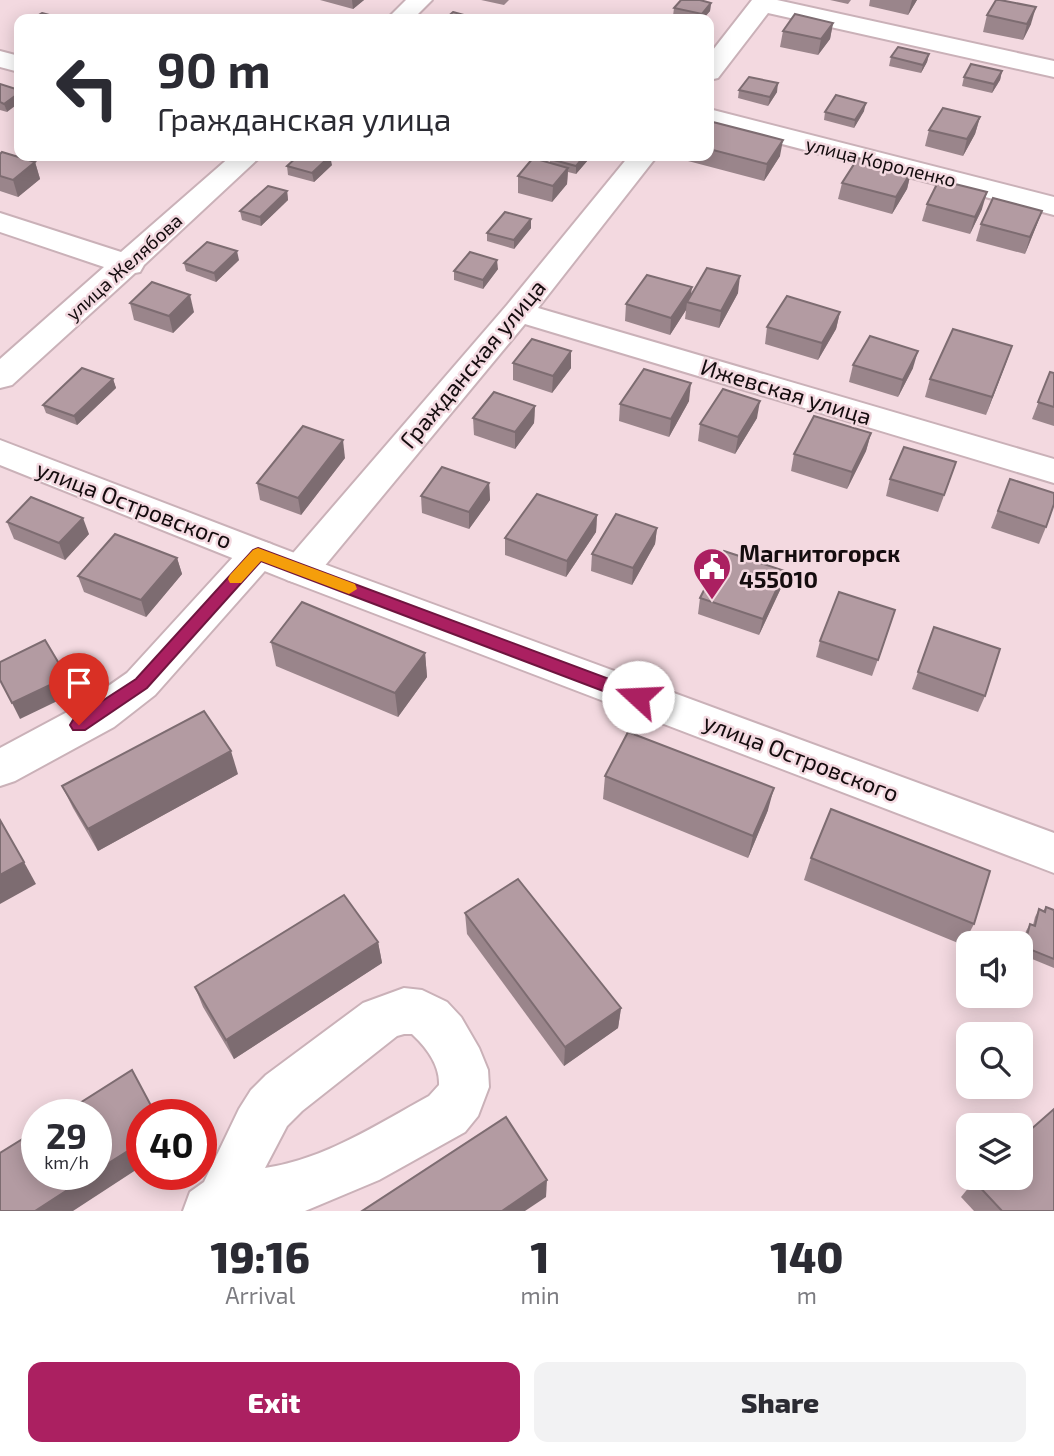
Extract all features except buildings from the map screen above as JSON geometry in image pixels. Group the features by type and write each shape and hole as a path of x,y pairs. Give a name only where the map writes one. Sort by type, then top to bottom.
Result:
{"street":[{"path":"405,14 420,0"},
{"path":"714,66 763,2 1054,69"},
{"name":"улица Короленко","path":"714,118 1054,206"},
{"name":"улица Желябова","path":"0,377 129,265 242,161"},
{"name":"Гражданская улица","path":"300,570 518,312 639,161"},
{"path":"0,222 129,265"},
{"name":"Ижевская улица","path":"518,312 1054,471"},
{"name":"улица Островского","path":"0,452 300,570 1054,853"},
{"path":"0,768 99,715 141,684 258,554"},
{"path":"413,1010 429,1016 441,1027 465,1073 464,1088 458,1102 447,1114 361,1162 293,1190 216,1206 257,1127 284,1093 380,1019 396,1011 413,1010"}],"slow traffic":[{"path":"236,579 258,554 349,589"}],"place":[{"name":"Магнитогорск 455010","path":"712,601"}],"route":[{"path":"79,725 99,715 141,684 258,554 638,697"}]}
